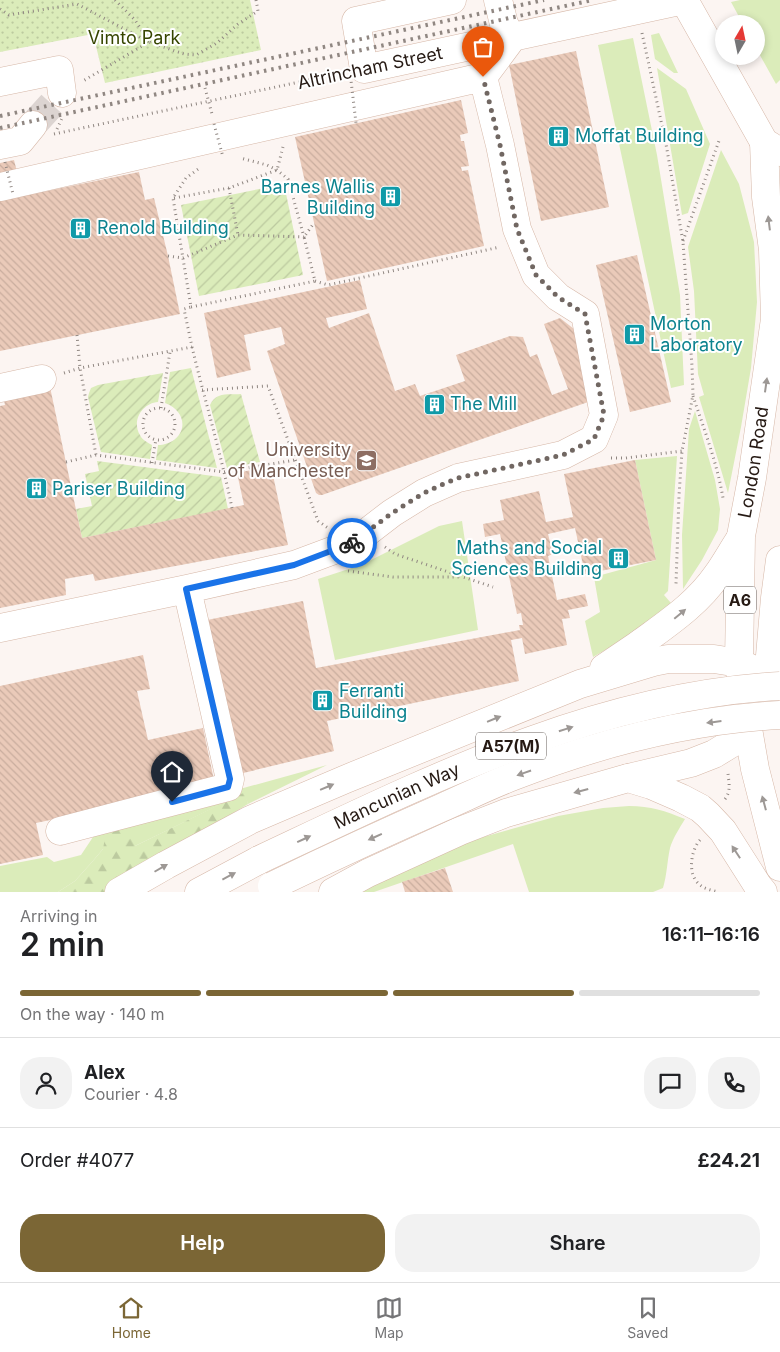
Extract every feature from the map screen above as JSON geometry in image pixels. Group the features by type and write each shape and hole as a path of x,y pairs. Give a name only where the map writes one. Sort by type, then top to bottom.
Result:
{"main road":[{"path":"357,70 356,21 452,0"},
{"path":"18,155 290,121 483,77 512,38 504,24 498,0"},
{"name":"Altrincham Street","path":"357,70 684,0"},
{"name":"London Road","path":"684,0 772,147 766,197 772,250 775,319 758,439 741,536 739,663 747,723"},
{"path":"0,82 59,70 70,94"},
{"path":"0,628 294,565 353,543 392,513 424,493 458,478 563,455 594,439 604,415 585,314 558,297 536,275 517,229 500,145 483,77"},
{"path":"0,388 42,379"},
{"name":"A57(M)","path":"119,892 250,820 580,684 647,652 716,576 741,536"},
{"path":"333,892 368,873 460,831 506,813 628,778 691,763 714,754 732,743 747,723 762,694 776,685 775,598 780,560"},
{"path":"60,831 228,787 230,779 186,589"},
{"name":"A57(M)","path":"647,652 668,659 714,659 739,663 754,670 776,685"},
{"name":"Mancunian Way","path":"198,892 260,860 428,781 510,747 621,711 674,699 776,685"},
{"name":"Mancunian Way","path":"266,889 371,838 514,776 579,753 694,724 755,716 780,715"},
{"name":"A6","path":"747,723 755,769 780,867"},
{"path":"628,778 651,785 700,808 723,831 763,892"}],"path":[{"path":"115,0 135,20 149,42"},
{"path":"0,9 9,15 77,4 149,42 184,54 196,55 217,43 238,24 258,11 256,0"},
{"path":"638,11 666,144 683,242 692,366 693,395 682,451 676,587"},
{"path":"18,155 70,94 149,42"},
{"path":"356,123 357,70"},
{"name":"Altrincham Street","path":"18,155 208,101 357,70"},
{"path":"205,88 212,116"},
{"path":"277,170 290,121"},
{"path":"214,124 223,157 216,160"},
{"path":"683,242 720,138"},
{"path":"233,158 242,158 267,165 277,170 288,180 315,281"},
{"path":"191,307 173,198 186,178 202,166"},
{"path":"173,198 229,188 277,170"},
{"path":"229,188 238,235"},
{"path":"304,237 314,223"},
{"path":"168,256 183,258 238,235 304,237"},
{"path":"232,508 184,309 315,281 328,284 523,242"},
{"path":"77,336 80,368 96,455"},
{"path":"42,379 80,368 192,347"},
{"path":"161,408 170,352"},
{"path":"202,390 268,386 318,521 332,530"},
{"path":"693,395 710,446 724,501"},
{"path":"161,408 170,412 175,426 170,435 161,440 156,440 151,438 144,430 144,418 150,410 161,408"},
{"path":"152,463 156,440"},
{"path":"610,458 626,458 682,451"},
{"path":"66,462 96,455 224,472 295,460"},
{"path":"381,543 395,554 493,587"},
{"path":"340,569 393,578 462,577"},
{"path":"723,803 730,787 728,772"},
{"path":"704,835 694,850 693,874 697,882 705,890 718,892"}],"green space":[{"name":"Vimto Park","path":"0,0 250,0 261,50 105,83 93,34 0,52"},
{"path":"740,0 780,0 780,80 776,84 765,64 765,15 738,15 731,2"},
{"path":"659,33 678,73 674,73 655,59 651,35"},
{"path":"633,38 657,155 680,295 684,385 671,388 598,45"},
{"path":"657,68 686,89 710,144 688,213 682,215"},
{"path":"721,150 739,184 754,242 757,302 751,368 728,493 699,397 704,395 698,374 694,291 688,247"},
{"path":"284,184 303,275 199,296 181,205"},
{"path":"191,368 217,468 156,460 158,445 175,439 180,434 182,427 182,420 179,414 174,408 165,403 170,372"},
{"path":"163,373 158,402 148,405 143,409 137,424 141,437 152,445 150,459 101,452 88,397 91,388 98,385"},
{"path":"241,394 260,462 227,468 210,405 219,396"},
{"path":"695,411 715,480 720,509 718,530 702,560 683,589 682,535 689,429"},
{"path":"677,456 668,591 664,595 671,603 633,634 593,657 585,621 600,612 594,577 656,560 635,460"},
{"path":"97,461 221,477 228,509 82,538 76,509 92,506 85,474 99,471"},
{"path":"462,521 478,630 335,660 318,579 361,565 439,526"},
{"path":"327,765 248,804 244,793 135,846 103,849 75,881 58,892 0,892 0,866 47,857 54,862 81,855 99,828"},
{"path":"245,792 248,804 104,892 58,892 75,881 103,849 106,832 128,828 135,846"},
{"path":"629,806 658,809 685,819 674,837 670,848 663,888 653,892 529,892 513,844 374,892 351,892 469,841 558,816 603,808"}],"building":[{"name":"Moffat Building","path":"576,51 609,207 541,221 509,65"},
{"name":"Barnes Wallis Building","path":"461,100 468,133 460,135 461,141 464,141 469,166 461,167 462,171 468,170 484,246 327,281 295,137"},
{"name":"Renold Building","path":"14,160 23,196 139,172 145,200 154,198 180,314 0,351 0,201 7,199 0,175 0,163"},
{"name":"Morton Laboratory","path":"637,255 671,402 630,412 596,265"},
{"name":"The Mill","path":"360,280 367,309 326,318 329,328 369,313 395,391 415,384 420,396 465,381 456,355 510,336 523,337 530,357 537,354 552,395 568,389 544,324 560,318 574,329 591,401 319,495 316,493 267,351 285,344 281,327 244,335 251,370 217,378 204,313"},
{"name":"Pariser Building","path":"50,387 82,538 244,505 237,473 271,466 288,545 95,581 93,574 65,579 66,595 0,608 0,406 5,405 3,397"},
{"name":"Ferranti Building","path":"635,460 656,560 585,574 575,528 548,534 553,554 548,556 557,600 585,594 588,606 568,610 570,618 562,619 567,645 525,654 522,638 511,640 519,681 327,721 334,751 239,774 207,620 303,601 316,668 520,630 519,625 523,625 521,613 517,614 500,534 485,537 483,524 504,520 500,500 539,491 546,522 573,517 564,474"},
{"path":"143,655 150,689 137,691 148,740 203,728 215,785 36,823 43,855 0,864 0,686"},
{"path":"445,868 453,892 405,892 402,882"}],"tunnel":[{"path":"33,125 62,93"}],"railway":[{"path":"0,116 544,0"},
{"path":"0,128 593,0"}],"way so far":[{"path":"352,543 392,513 441,485 458,478 563,455 594,439 604,415 585,314 558,297 536,275 517,229 500,145 483,77"}],"place":[{"name":"Moffat Building","path":"559,136"},
{"name":"Barnes Wallis Building","path":"391,197"},
{"name":"Renold Building","path":"81,228"},
{"name":"Morton Laboratory","path":"634,334"},
{"name":"The Mill","path":"434,404"},
{"name":"University of Manchester","path":"367,460"},
{"name":"Pariser Building","path":"36,489"},
{"name":"Maths and Social Sciences Building","path":"618,558"},
{"name":"Ferranti Building","path":"323,701"}],"route":[{"path":"172,802 228,787 230,779 186,589 294,565 352,543"}]}
